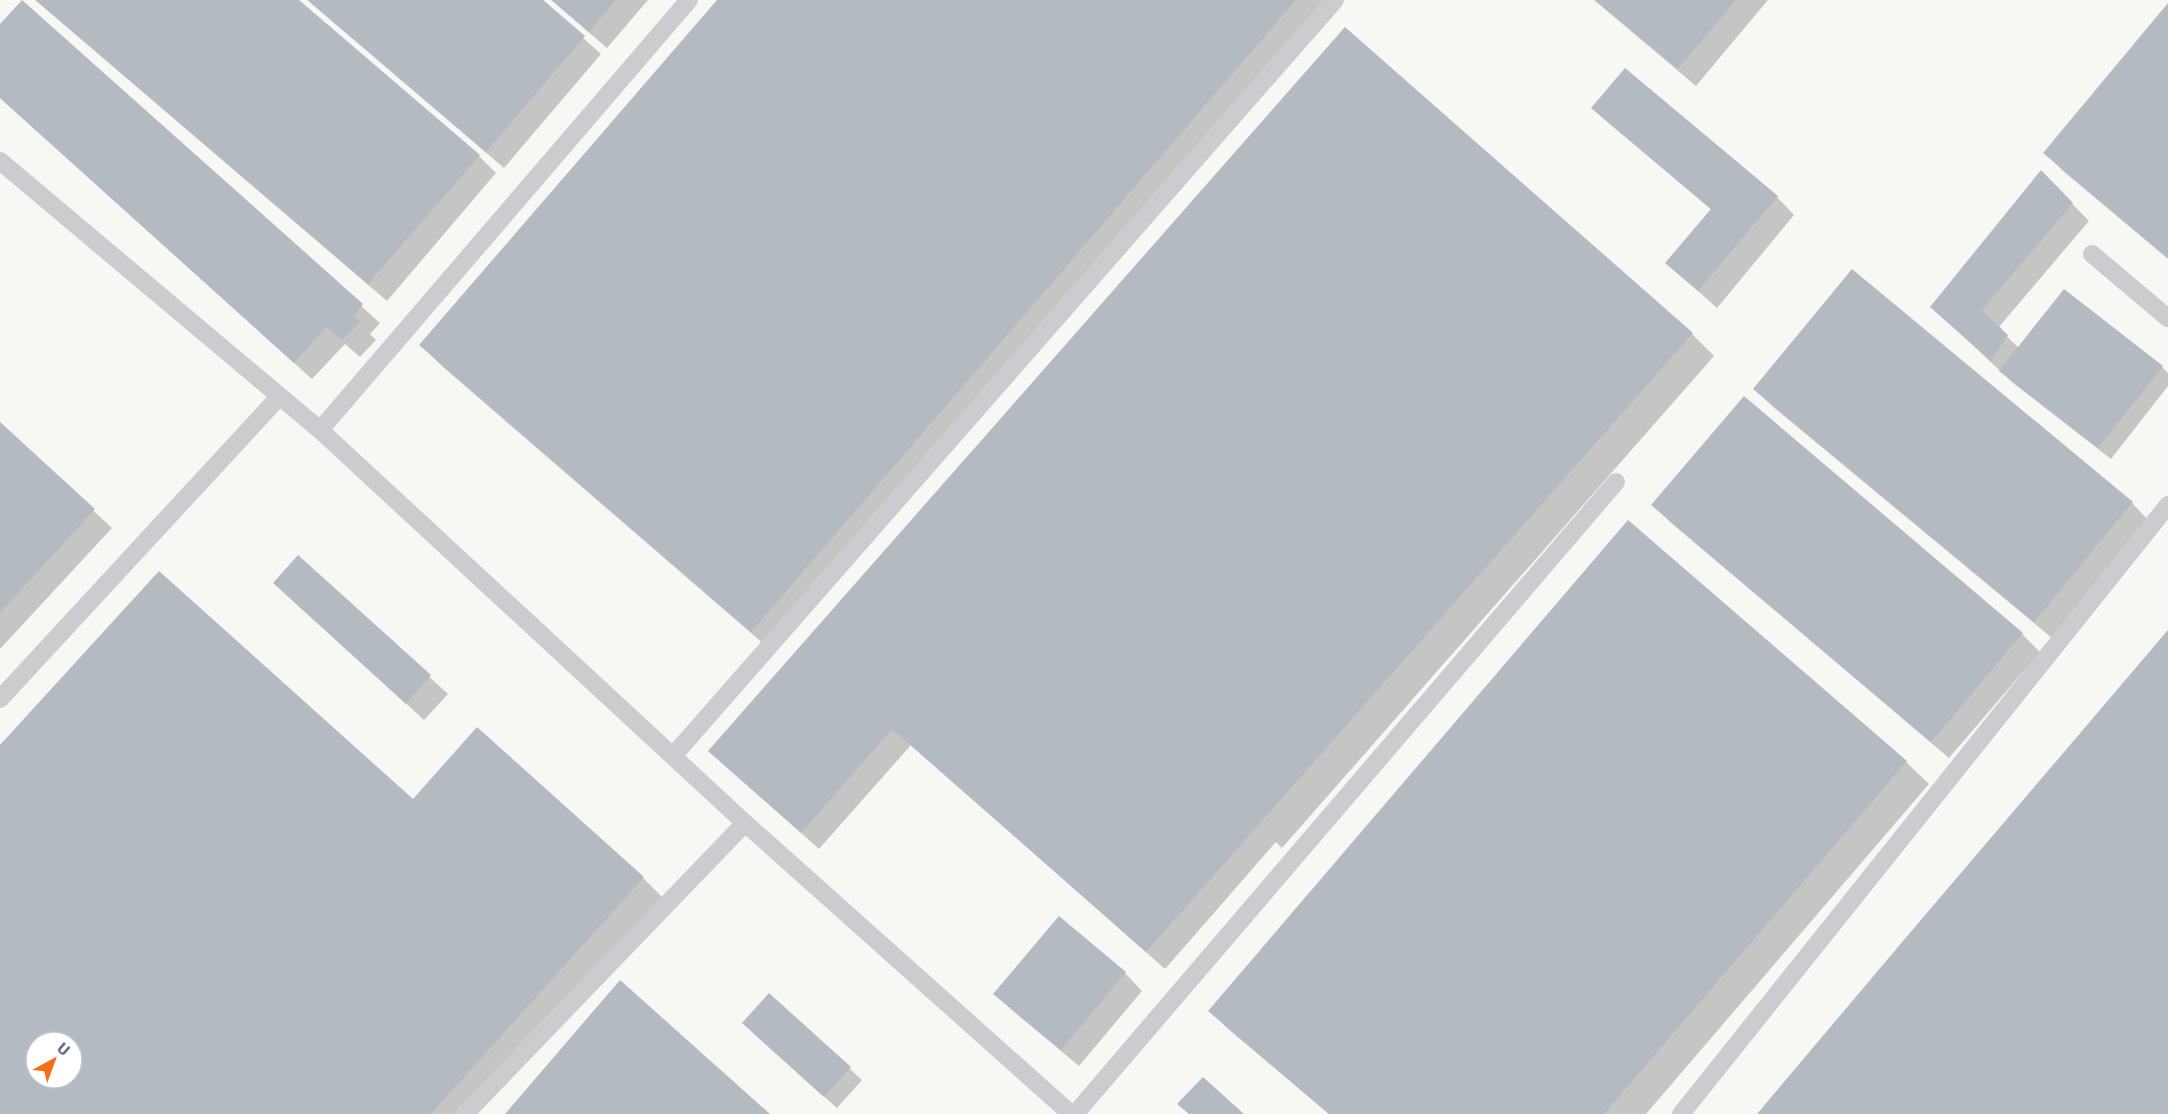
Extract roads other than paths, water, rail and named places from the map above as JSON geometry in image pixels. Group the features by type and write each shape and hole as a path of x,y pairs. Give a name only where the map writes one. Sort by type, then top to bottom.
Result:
{"lane":[{"path":"320,430 689,0"},
{"path":"673,756 1335,0"},
{"path":"0,161 320,430 745,823 1073,1114 1616,482"},
{"path":"2092,254 2168,318"},
{"path":"0,699 279,397"},
{"path":"1681,1114 2168,505"},
{"path":"465,1114 745,823"}]}
